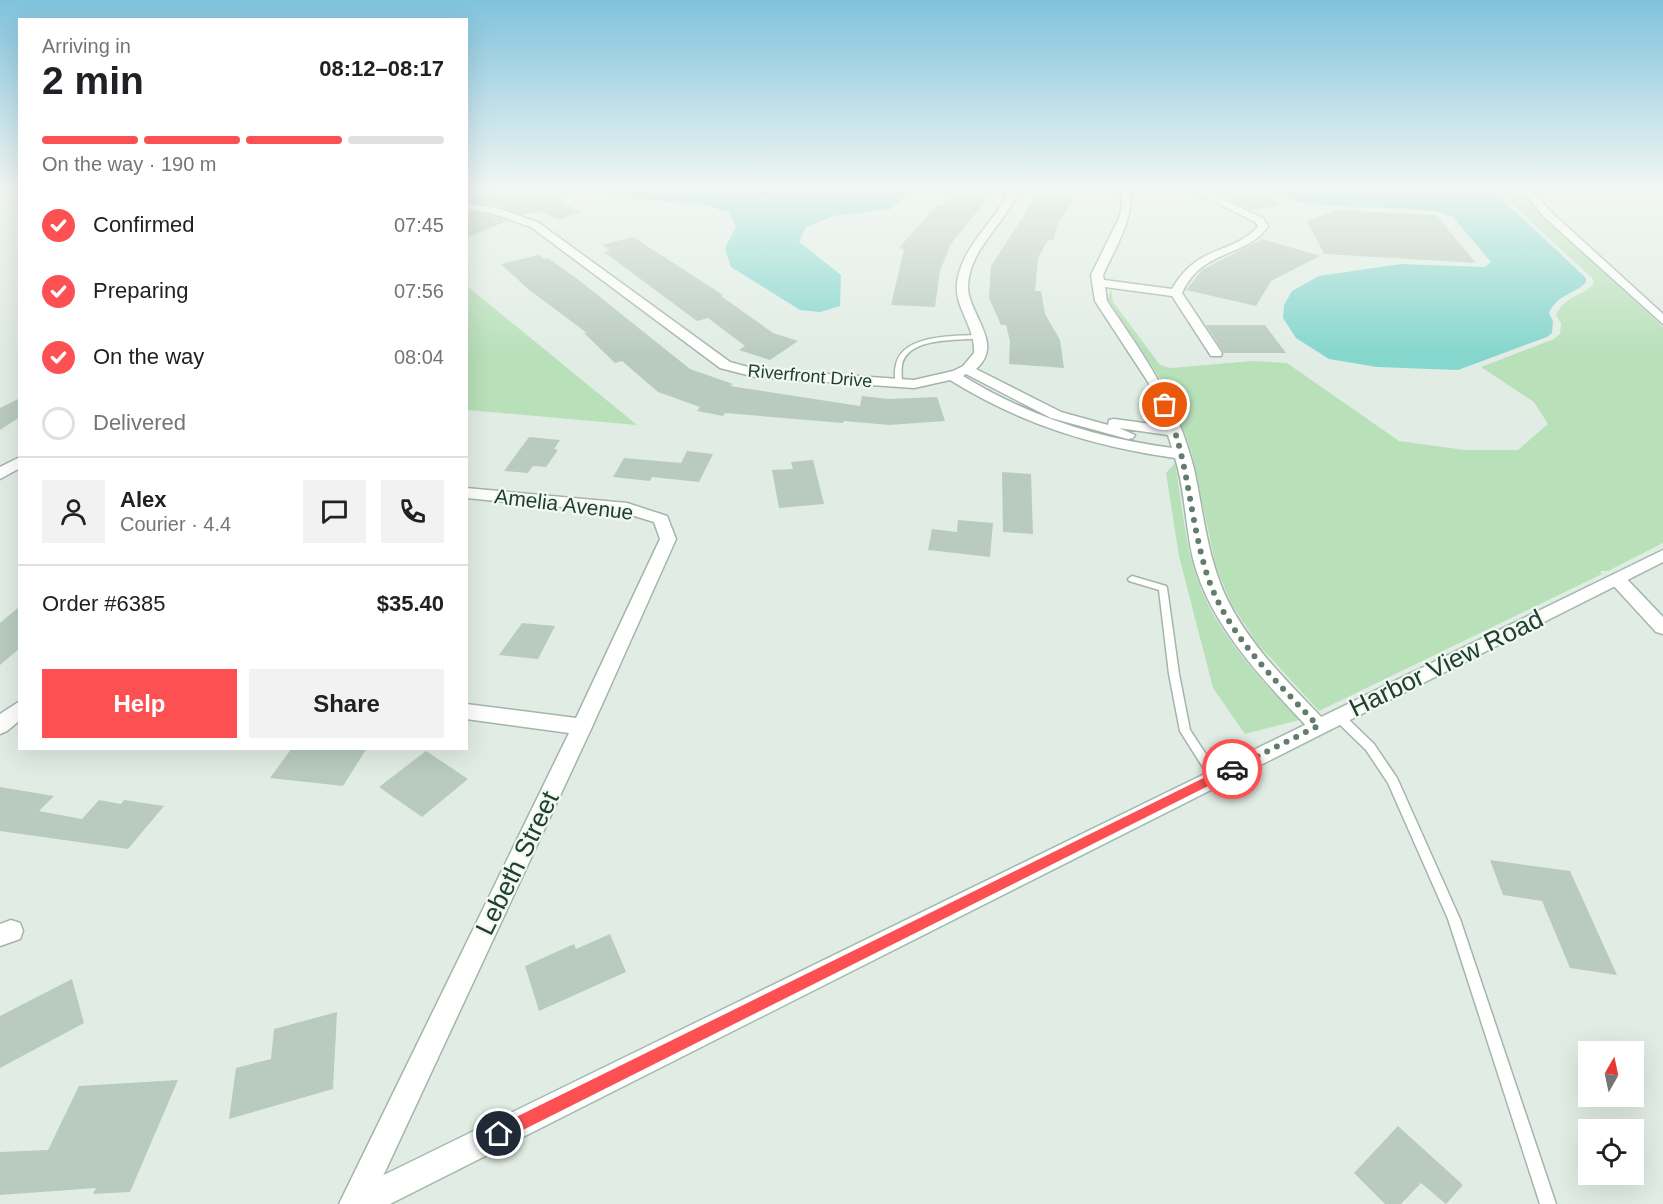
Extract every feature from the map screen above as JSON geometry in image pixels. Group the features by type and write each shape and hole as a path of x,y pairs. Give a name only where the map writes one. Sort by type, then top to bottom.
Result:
{"street":[{"name":"Riverfront Drive","path":"559,243 725,365 755,373 899,384 934,381 971,366"},
{"path":"980,243 965,270 962,284 963,296 979,337 980,356 971,366 1042,403 1069,420 1118,433 1178,442"},
{"path":"1111,243 1099,268 1097,283 1105,309 1155,382 1178,442 1204,567 1220,604 1262,666 1318,726"},
{"path":"1176,293 1180,284 1201,261 1239,243"},
{"path":"1578,243 1663,320"},
{"path":"1097,283 1176,293 1216,353"},
{"path":"951,375 987,399 1083,438 1178,442"},
{"path":"1022,415 1042,403"},
{"path":"0,474 18,462"},
{"name":"Amelia Avenue","path":"468,493 627,508 661,519"},
{"name":"Lebeth Street","path":"356,1204 582,727 668,539 661,519"},
{"name":"Harbor View Road","path":"356,1204 1663,555"},
{"path":"1617,579 1663,628"},
{"path":"0,726 18,710"},
{"path":"468,711 582,727"}],"lane":[{"path":"899,384 899,363 908,349 932,340 979,337"},
{"path":"1132,579 1163,588 1174,674 1185,731 1215,777"},
{"path":"1338,716 1370,747 1393,781 1436,875 1454,920 1548,1204"}],"green space":[{"path":"1555,243 1573,243 1663,327 1663,543 1608,571 1600,571 1602,574 1319,711 1256,642 1231,603 1216,567 1191,450 1170,394 1108,299 1111,289 1113,302 1160,365 1170,368 1253,361 1287,363 1399,441 1465,450 1518,450 1548,424 1534,402 1481,367 1554,339 1560,334 1561,323 1556,315 1560,308 1564,303 1590,287 1594,283 1592,278"},
{"path":"468,287 637,425 468,410"},
{"path":"1175,463 1190,555 1208,604 1243,657 1299,720 1245,734 1213,688 1179,556 1166,473"}],"water":[{"path":"728,243 801,243 841,275 840,306 820,312 800,310 731,267 725,248"},
{"path":"1475,243 1549,243 1586,278 1586,282 1553,306 1549,313 1553,321 1552,333 1547,337 1458,370 1377,367 1329,359 1296,338 1283,318 1284,305 1292,291 1319,276 1401,264 1485,267 1491,262"}],"building":[{"path":"643,243 723,295 721,296 773,333 798,341 770,360 739,350 745,346 708,318 697,321 604,252 610,250 602,245"},
{"path":"903,243 952,243 940,271 935,307 891,305 904,249 899,248"},
{"path":"1006,243 1046,243 1038,258 1035,291 1041,291 1045,314 1060,340 1064,368 1009,364 1010,341 1006,325 1001,325 989,298 991,266"},
{"path":"1254,243 1276,243 1320,256 1271,281 1256,306 1186,290 1202,270"},
{"path":"1318,243 1459,243 1476,263 1324,254"},
{"path":"539,255 544,259 548,258 580,281 690,369 733,384 730,386 860,406 862,396 889,399 937,397 945,421 889,425 725,413 723,416 697,411 700,407 658,392 622,361 615,363 584,333 587,333 528,289 501,264"},
{"path":"1206,325 1265,325 1286,353 1224,353"},
{"path":"18,399 18,418 0,430 0,408"},
{"path":"529,437 560,440 554,449 558,450 546,467 533,466 528,473 504,471"},
{"path":"687,451 713,454 699,482 652,477 650,481 613,477 624,458 681,463"},
{"path":"813,460 824,504 779,508 772,470 793,469 791,462"},
{"path":"1002,472 1031,474 1033,534 1003,532"},
{"path":"958,520 993,523 990,557 928,550 932,529 957,532"},
{"path":"18,608 18,650 0,665 0,623"},
{"path":"522,623 555,626 538,659 499,655"},
{"path":"291,750 366,750 343,786 270,778"},
{"path":"426,751 468,779 422,817 379,787"},
{"path":"0,787 54,796 39,811 82,819 99,800 121,804 124,800 164,806 128,849 0,831"},
{"path":"1490,860 1570,871 1617,975 1570,968 1542,901 1503,895"},
{"path":"610,934 626,972 539,1011 525,966 574,944 576,949"},
{"path":"72,979 84,1023 0,1068 0,1016"},
{"path":"337,1012 333,1089 229,1119 236,1068 271,1059 274,1029"},
{"path":"178,1080 130,1192 93,1194 96,1188 0,1195 0,1152 48,1150 79,1086"},
{"path":"1398,1126 1463,1185 1446,1204 1421,1183 1401,1204 1385,1204 1354,1173"}],"way so far":[{"path":"1165,405 1186,468 1204,567 1220,604 1231,624 1262,666 1318,726 1232,769"}],"route":[{"path":"499,1134 1232,769"}]}
